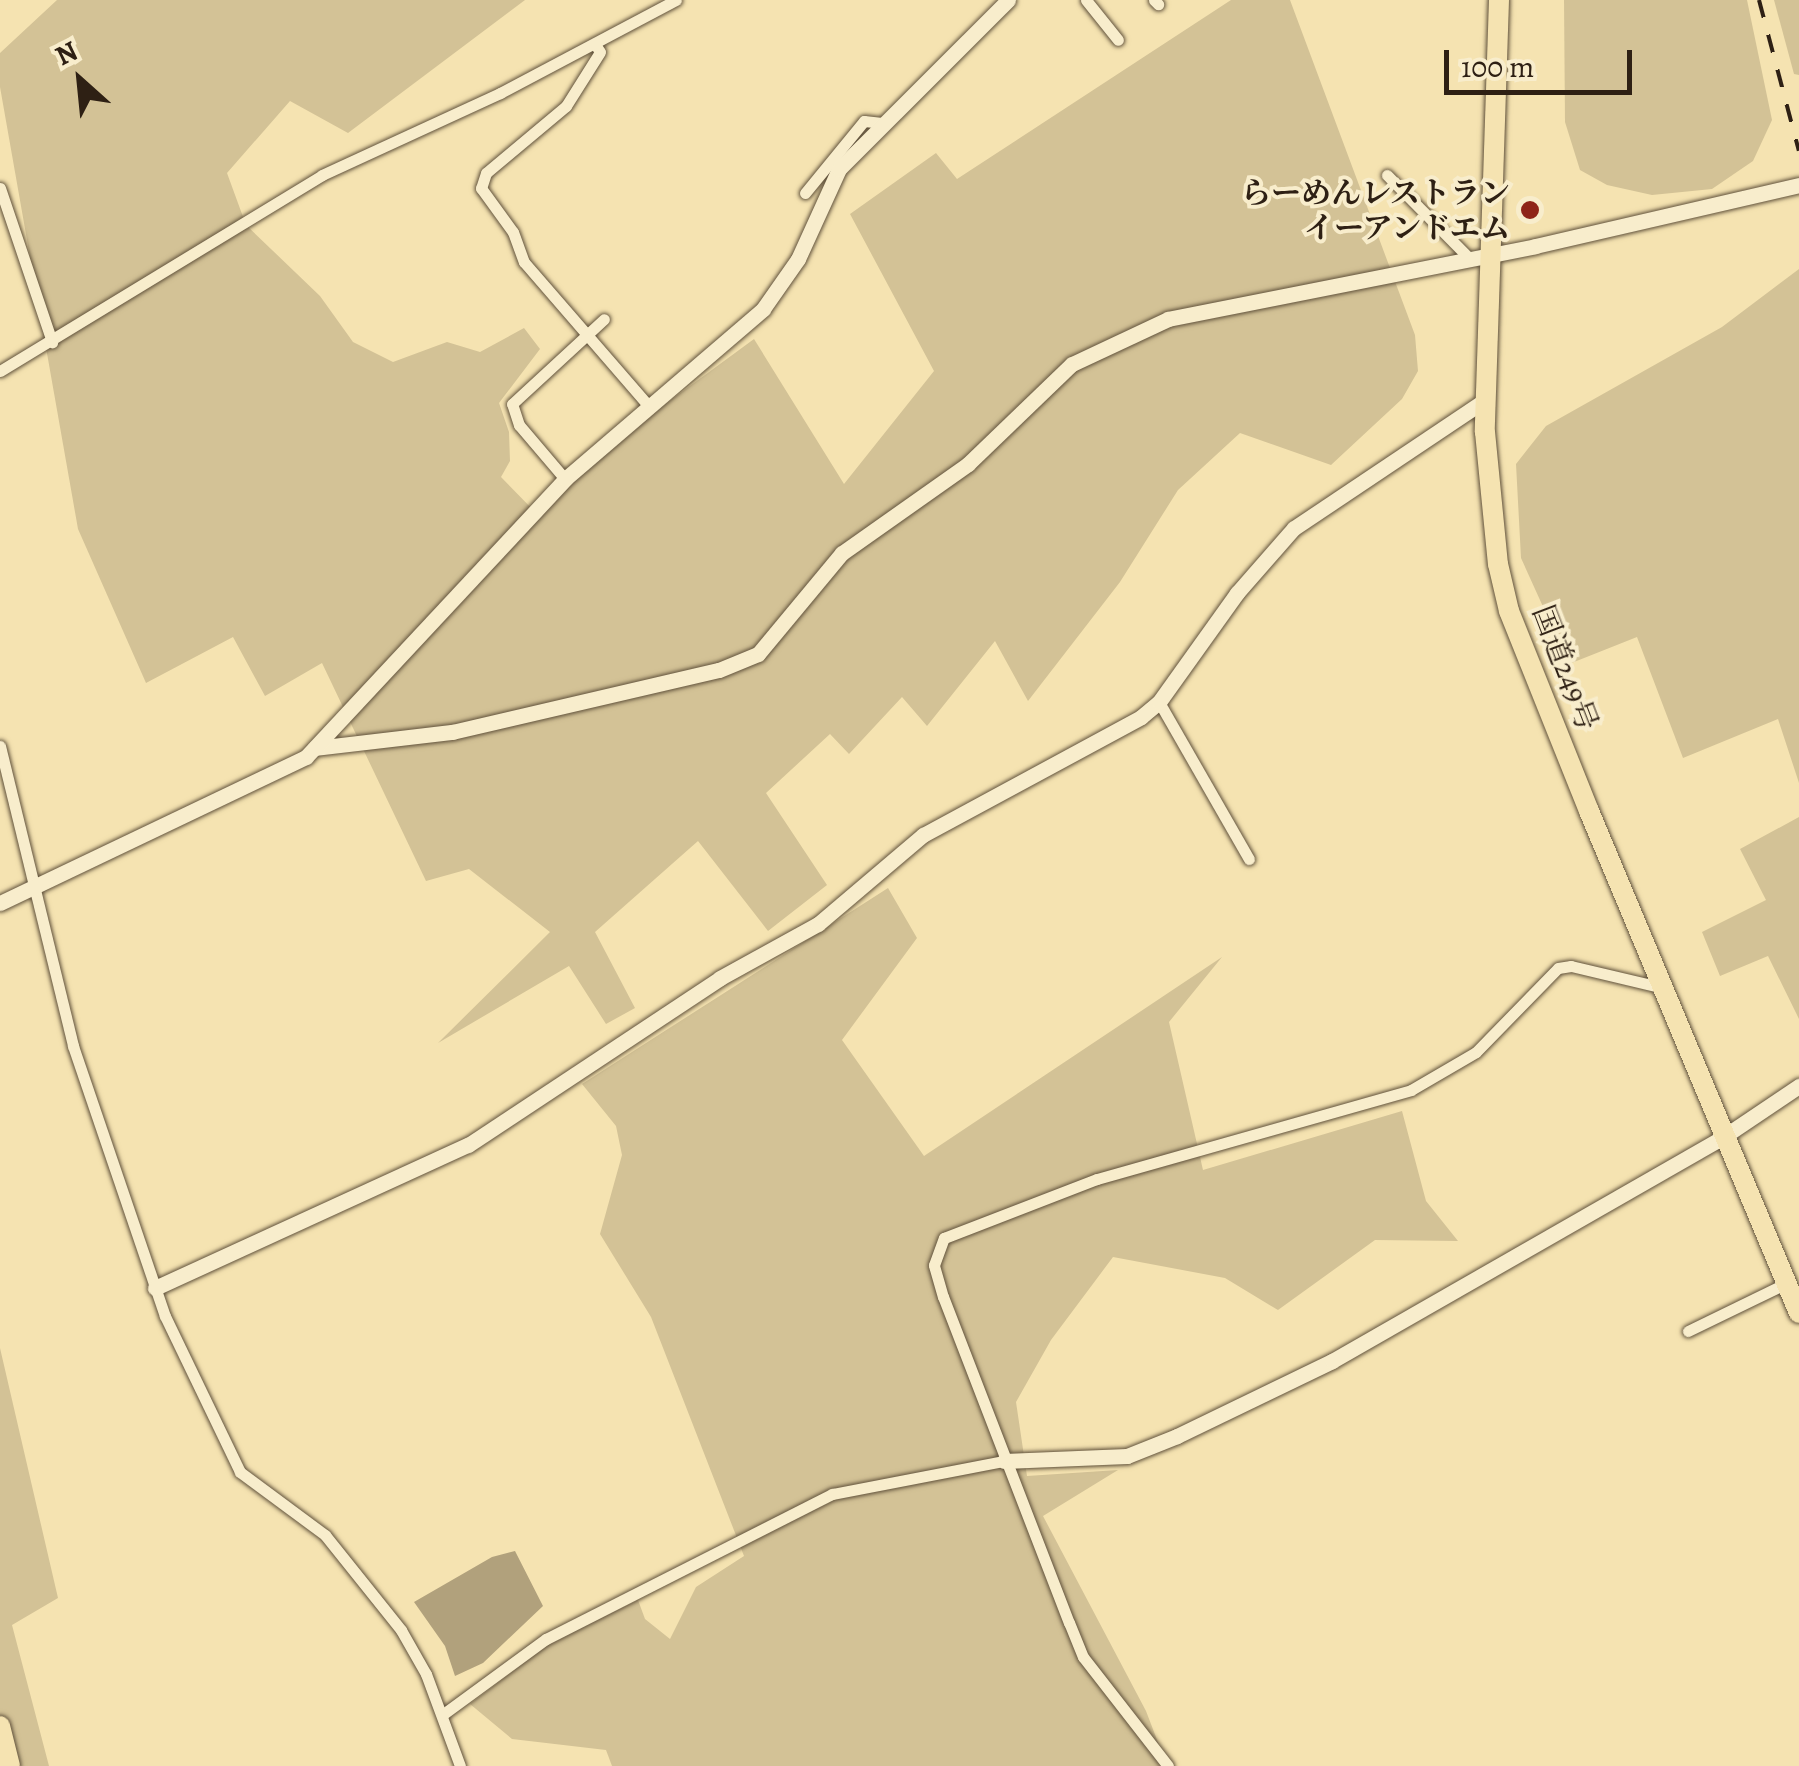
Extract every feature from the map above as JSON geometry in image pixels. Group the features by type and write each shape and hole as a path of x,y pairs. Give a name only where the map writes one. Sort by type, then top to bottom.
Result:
{"highway":[{"name":"国道249号","path":"1499,0 1487,399 1488,495 1509,610 1723,1138 1799,1312"},
{"path":"0,1726 10,1766"}],"street":[{"path":"0,371 322,175 595,44 676,0"},
{"path":"0,903 38,889 294,764 315,748 565,479 762,309 798,259 839,169 1008,0"},
{"path":"1086,0 1118,40"},
{"path":"595,44 600,52 566,106 482,179 524,262 648,405"},
{"path":"805,193 864,121 882,123"},
{"path":"1387,176 1469,258"},
{"path":"315,748 452,732 740,662 774,638 842,553 968,464 1072,364 1168,319 1491,254 1799,185"},
{"path":"0,188 52,342"},
{"path":"565,479 519,425 512,404 604,319"},
{"path":"155,1288 468,1146 720,978 818,924 923,835 1159,702 1237,593 1294,528 1487,399"},
{"path":"1159,702 1249,858"},
{"path":"0,746 22,847 38,889 73,1046 155,1288 240,1472 313,1523 401,1630 442,1715 460,1766"},
{"path":"1168,1766 1083,1657 1004,1462 936,1274 938,1249 952,1232 1097,1179 1411,1090 1476,1052 1558,968 1571,966 1664,988"},
{"path":"442,1715 546,1639 832,1494 1004,1462 1128,1456 1177,1436 1332,1361 1723,1138 1799,1086"},
{"path":"1688,1332 1786,1283"}],"shaded area":[{"path":"57,0 525,0 348,133 290,101 227,173 246,225 320,296 353,342 393,362 447,342 480,352 524,328 540,349 499,403 509,432 510,461 501,477 540,517 611,444 754,339 844,484 934,371 850,214 936,153 957,179 1231,0 1290,0 1415,335 1418,371 1402,399 1331,465 1240,433 1178,490 1120,582 1028,701 995,641 927,726 902,697 849,754 830,734 766,793 827,885 768,931 698,841 595,932 635,1008 606,1024 569,966 438,1043 550,932 469,869 426,881 322,663 265,696 233,637 146,683 78,529 0,87 0,53"},
{"path":"1564,0 1747,0 1772,120 1753,161 1712,189 1652,195 1607,185 1580,170 1565,122"},
{"path":"1774,0 1799,0 1799,75 1794,74"},
{"path":"1799,269 1799,783 1778,719 1683,758 1637,637 1569,664 1521,558 1516,464 1546,426 1722,327"},
{"path":"1799,817 1799,1019 1768,956 1720,976 1702,932 1766,900 1740,849"},
{"path":"888,888 917,938 842,1040 924,1156 1222,957 1169,1022 1203,1170 1402,1111 1426,1201 1458,1241 1375,1240 1278,1310 1225,1278 1113,1257 1051,1340 1016,1402 1027,1476 1118,1470 1043,1516 1146,1711 1167,1766 612,1766 606,1750 512,1739 470,1704 550,1643 638,1600 645,1619 670,1639 696,1587 744,1556 651,1317 600,1234 622,1155 616,1126 582,1084"},
{"path":"0,1348 58,1598 12,1625 49,1766 0,1766"},
{"path":"515,1551 543,1606 483,1663 455,1676 445,1646 414,1602 492,1557"}],"railway":[{"path":"1759,0 1799,151"}],"place":[{"name":"らーめんレストラン イーアンドエム","path":"1530,210"}]}
